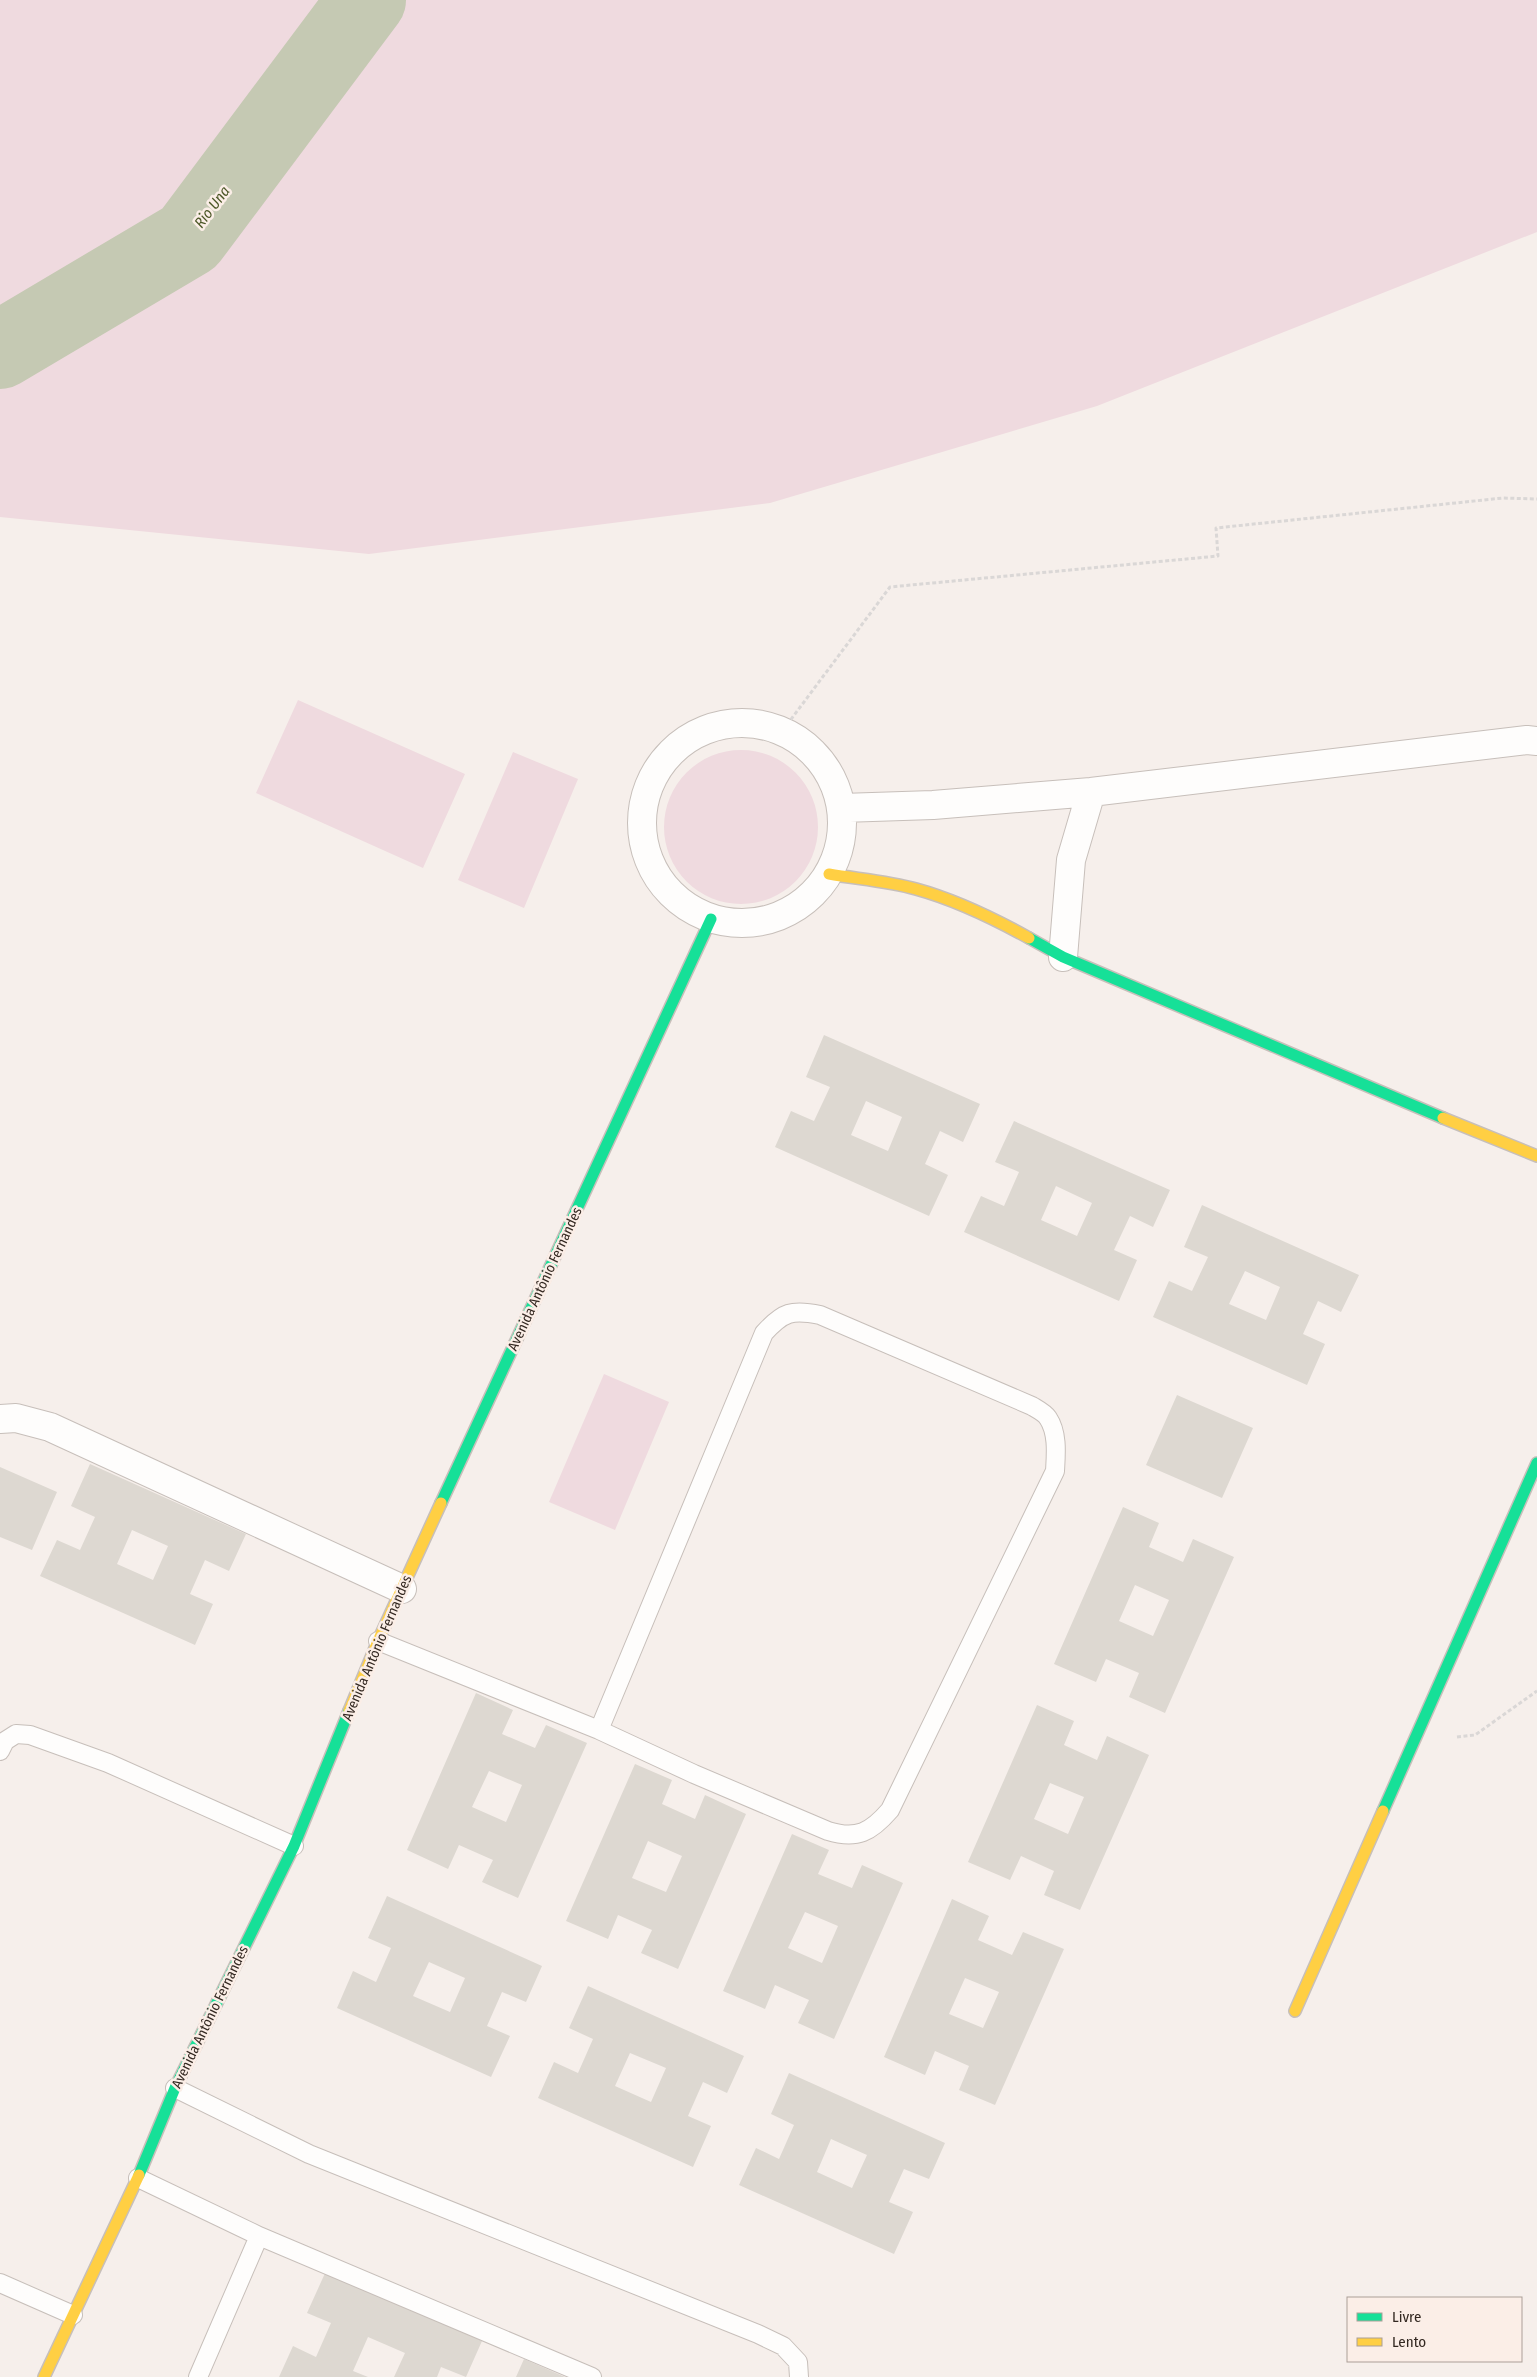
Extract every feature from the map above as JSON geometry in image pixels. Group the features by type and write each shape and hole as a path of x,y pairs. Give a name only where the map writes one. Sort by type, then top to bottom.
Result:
{"street":[{"path":"751,722 783,730 811,749 832,776 842,808 841,842 829,874 806,900 777,917 744,924 711,919 681,904 660,881 645,851 641,819 648,787 665,759 689,737 719,725 751,722"},
{"path":"842,808 933,805 1091,792 1527,740 1537,742"},
{"path":"1063,957 1071,860 1091,792"},
{"path":"829,874 915,888 953,901 1005,924 1063,957 1504,1144 1537,1156"},
{"name":"Avenida Antônio Fernandes","path":"44,2377 138,2178 175,2088 294,1846 378,1641 711,919"},
{"path":"0,1419 16,1418 50,1427 402,1589"},
{"path":"1295,2011 1537,1463"}],"lane":[{"path":"378,1641 599,1730 694,1774 828,1831 842,1835 862,1833 874,1827 890,1810 1055,1471 1056,1450 1054,1433 1048,1418 1032,1406 820,1315 802,1311 787,1314 776,1321 764,1333 599,1730"},
{"path":"0,1751 5,1741 16,1734 30,1735 108,1763 294,1846"},
{"path":"175,2088 309,2154 758,2334 783,2346 798,2362 799,2377"},
{"path":"138,2178 259,2236 592,2377"},
{"path":"198,2377 259,2236"},
{"path":"0,2283 73,2315"}],"path":[{"path":"783,730 890,587 1218,556 1216,528 1503,498 1537,499"},
{"path":"1415,1742 1475,1735 1537,1691"}],"shaded area":[{"path":"0,0 1537,0 1537,232 1097,406 770,503 369,554 0,517"},
{"path":"298,700 465,774 423,868 256,793"},
{"path":"741,750 771,755 796,772 813,797 818,827 813,857 796,882 771,899 741,904 711,899 686,882 669,857 664,827 669,797 686,772 711,755"},
{"path":"513,752 578,779 524,908 458,880"},
{"path":"604,1374 669,1402 615,1530 549,1502"}],"building":[{"path":"824,1035 980,1104 963,1142 940,1131 925,1164 948,1175 929,1216 775,1147 791,1111 814,1121 830,1087 806,1077","holes":["866,1101 902,1117 888,1151 851,1135"]},
{"path":"1014,1121 1170,1190 1153,1227 1130,1216 1114,1250 1137,1260 1119,1301 964,1232 981,1196 1004,1206 1019,1172 995,1162","holes":["1056,1186 1092,1203 1077,1236 1041,1220"]},
{"path":"1202,1205 1359,1275 1341,1312 1318,1301 1303,1334 1325,1344 1307,1385 1153,1317 1169,1281 1192,1291 1208,1257 1184,1247","holes":["1245,1271 1280,1287 1266,1320 1229,1304"]},
{"path":"1177,1395 1253,1428 1222,1498 1146,1465"},
{"path":"90,1464 246,1534 229,1571 205,1560 190,1594 213,1604 195,1645 40,1576 57,1540 80,1550 95,1517 71,1506","holes":["132,1530 168,1546 153,1580 117,1564"]},
{"path":"0,1467 57,1492 32,1550 0,1537"},
{"path":"1123,1507 1159,1523 1149,1547 1183,1562 1193,1539 1234,1557 1165,1713 1129,1697 1139,1673 1106,1659 1096,1682 1054,1664","holes":["1135,1585 1169,1600 1153,1636 1119,1621"]},
{"path":"476,1693 513,1710 502,1734 535,1748 546,1725 587,1743 518,1898 482,1882 493,1860 459,1845 448,1869 407,1850","holes":["489,1771 522,1785 506,1822 472,1807"]},
{"path":"1037,1705 1074,1721 1064,1745 1097,1760 1107,1736 1149,1755 1080,1910 1044,1895 1054,1871 1021,1856 1010,1880 968,1862","holes":["1050,1783 1084,1797 1068,1834 1034,1819"]},
{"path":"635,1764 672,1780 662,1804 695,1819 705,1795 746,1814 678,1969 641,1953 652,1930 618,1915 608,1939 566,1921","holes":["648,1841 682,1856 666,1892 632,1878"]},
{"path":"792,1834 829,1850 818,1874 852,1888 862,1865 903,1883 834,2039 798,2023 809,2000 775,1985 765,2009 723,1991","holes":["805,1912 838,1926 822,1963 788,1948"]},
{"path":"387,1896 542,1966 526,2002 502,1992 487,2026 510,2036 491,2077 337,2008 353,1971 376,1982 391,1948 368,1938","holes":["429,1962 465,1978 450,2012 413,1996"]},
{"path":"952,1899 989,1916 978,1940 1012,1955 1023,1932 1064,1949 995,2105 959,2090 969,2066 935,2051 925,2075 884,2057","holes":["965,1978 999,1992 983,2028 949,2014"]},
{"path":"588,1986 744,2056 727,2093 703,2082 688,2116 711,2126 693,2167 538,2098 554,2062 578,2073 593,2039 569,2028","holes":["630,2053 666,2068 651,2102 615,2086"]},
{"path":"789,2073 945,2143 929,2179 904,2169 889,2202 913,2212 894,2254 739,2185 756,2148 779,2159 794,2125 771,2114","holes":["831,2139 867,2155 852,2188 817,2172"]},
{"path":"326,2271 482,2341 466,2377 441,2367 437,2377 394,2377 405,2353 368,2337 353,2371 368,2377 279,2377 293,2346 316,2357 331,2323 307,2313"},
{"path":"524,2359 565,2377 516,2377"}],"waterway":[{"name":"Rio Una","path":"0,350 189,238 367,0"}],"traffic: fast":[{"path":"441,1503 711,919"},
{"path":"1029,938 1063,957 1443,1118"},
{"path":"1383,1811 1537,1463"},
{"path":"139,2175 175,2088 294,1846 349,1711"}],"traffic: slow":[{"path":"829,874 895,884 931,893 974,910 1029,938"},
{"path":"1443,1118 1537,1156"},
{"path":"349,1711 378,1641 441,1503"},
{"path":"1295,2011 1383,1811"},
{"path":"44,2377 139,2175"}]}
